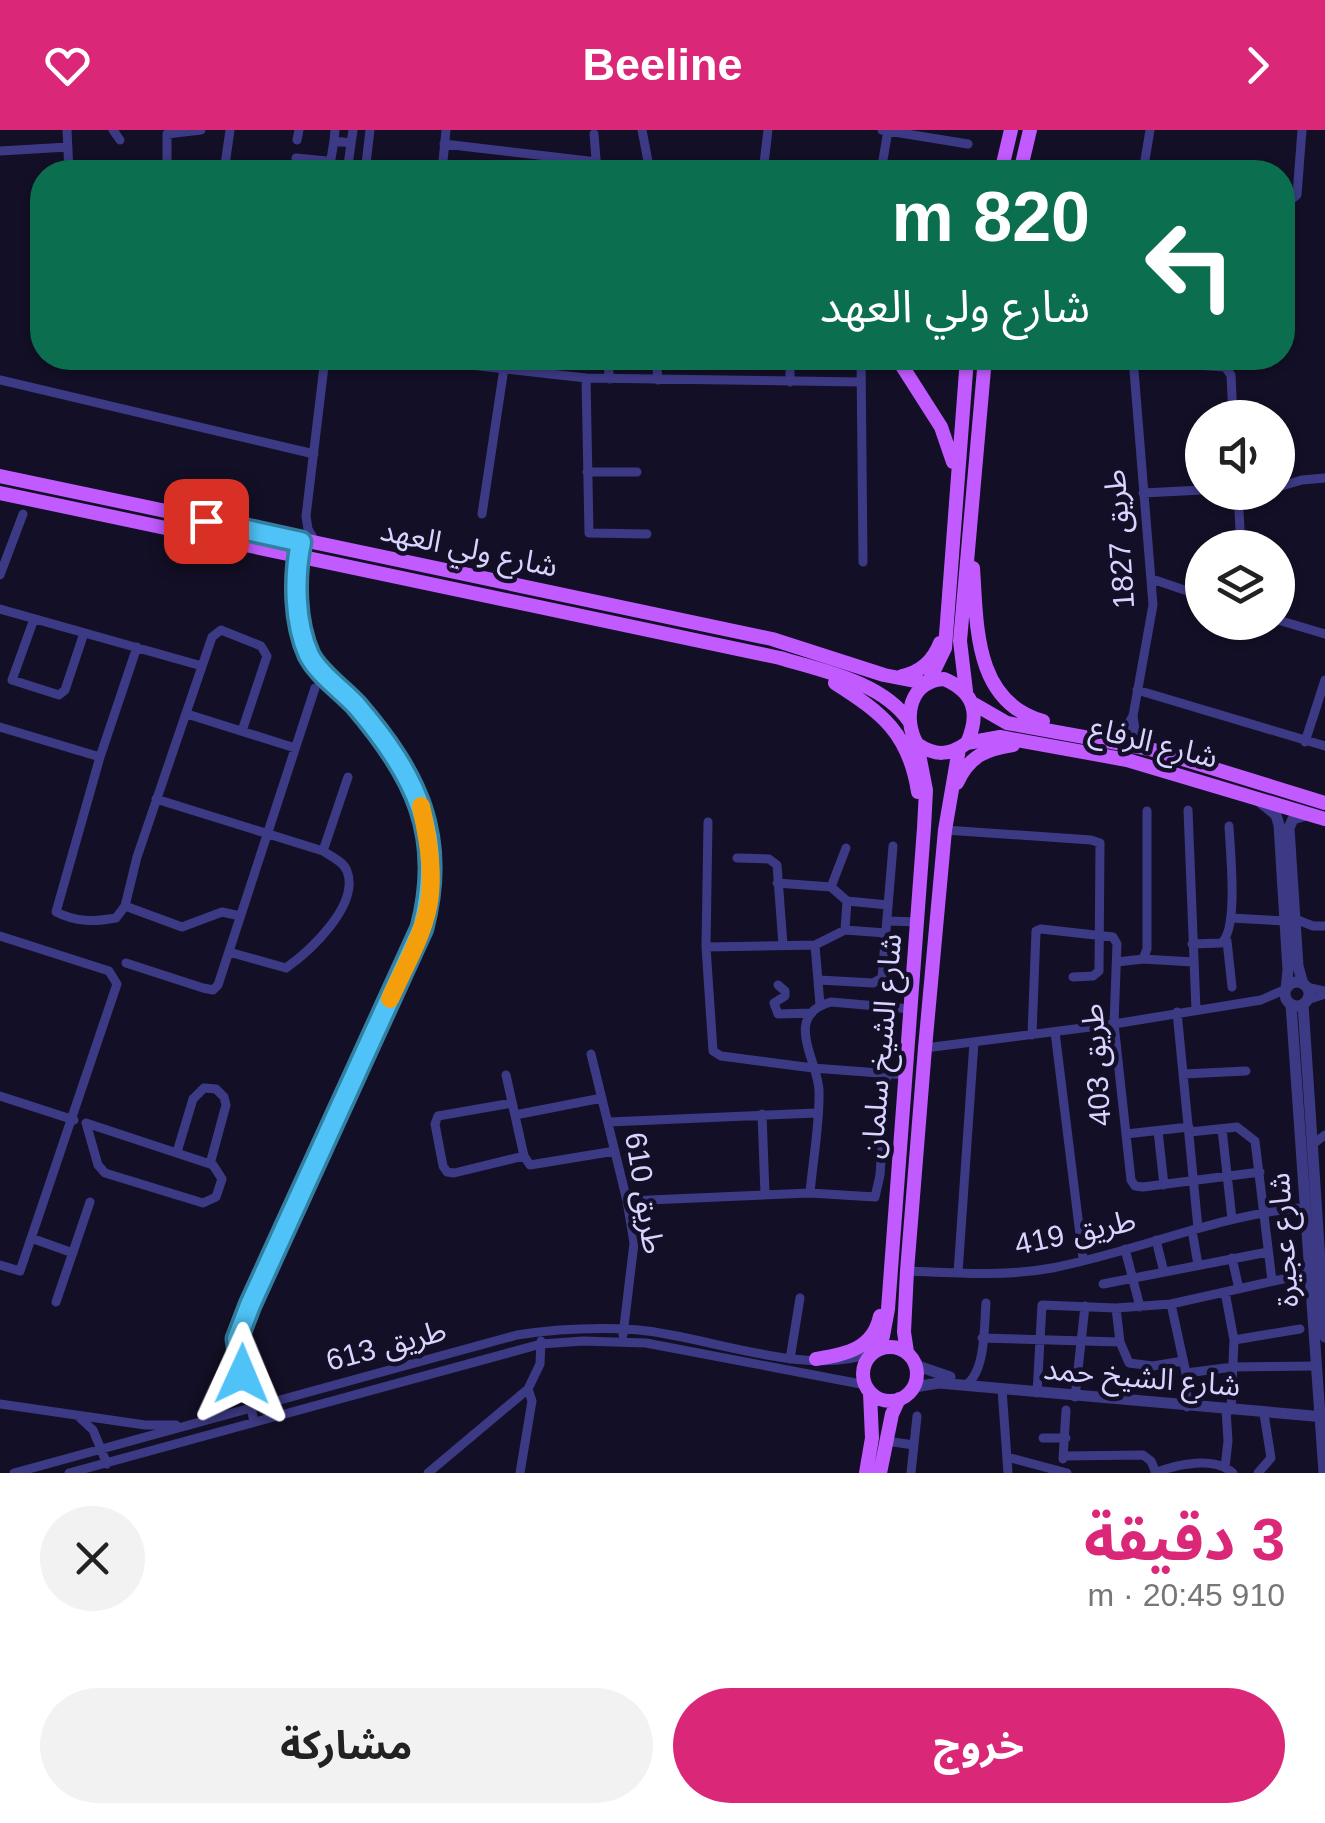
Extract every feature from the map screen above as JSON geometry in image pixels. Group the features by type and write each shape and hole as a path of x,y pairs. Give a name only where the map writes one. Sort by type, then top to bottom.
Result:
{"main road":[{"path":"1003,160 1011,130"},
{"path":"1023,160 1030,130"},
{"path":"905,370 940,427 956,481"},
{"path":"966,370 943,656 912,702 909,721 918,744 940,754 963,746 974,724 959,651 984,370"},
{"name":"شارع ولي العهد","path":"0,476 281,537 300,549 318,545 772,639 884,675 927,682"},
{"name":"شارع ولي العهد","path":"0,493 300,549 780,658 872,690 895,704 909,721"},
{"path":"970,520 978,642 990,676 997,690 1018,712 1071,734"},
{"path":"884,675 911,674 933,658 940,646 948,608"},
{"path":"809,667 863,699 888,721 910,762 924,828"},
{"path":"927,682 944,679 970,698"},
{"name":"شارع الرفاع","path":"970,698 1007,723 1150,749 1325,803"},
{"name":"شارع الرفاع","path":"963,746 993,737 1126,760 1325,819"},
{"path":"949,802 961,773 977,754 1022,742"},
{"name":"شارع الشيخ سلمان","path":"874,1351 885,1328 890,1288 919,922 926,790 918,744"},
{"name":"شارع الشيخ سلمان","path":"911,1358 904,1332 906,1272 925,1048 949,802 963,746"},
{"path":"816,1359 845,1354 865,1344 878,1325 890,1288"},
{"path":"866,1473 872,1438 864,1367 874,1351 896,1347 911,1358 914,1387 899,1399 892,1414 880,1473"},
{"path":"868,1388 884,1400 899,1399"}],"street":[{"path":"67,130 69,160"},
{"path":"113,130 120,140"},
{"path":"167,160 167,134 201,130"},
{"path":"226,160 230,130"},
{"path":"349,160 352,130"},
{"path":"366,160 370,130"},
{"path":"443,160 446,130"},
{"path":"642,130 648,160"},
{"path":"764,160 768,130"},
{"path":"882,160 886,130 952,135 968,144"},
{"path":"1146,160 1150,130"},
{"path":"1295,198 1302,130"},
{"path":"594,134 596,160"},
{"path":"329,160 334,135 351,143"},
{"path":"444,144 550,160"},
{"path":"0,150 68,147"},
{"path":"296,158 317,160"},
{"path":"318,545 310,534 306,516 324,370"},
{"path":"482,514 508,370"},
{"path":"539,370 610,379 861,382"},
{"path":"608,370 610,379"},
{"path":"657,370 658,380"},
{"path":"790,370 790,382"},
{"path":"861,370 864,562"},
{"name":"طريق 1827","path":"1112,741 1124,731 1132,716 1153,605 1134,370"},
{"path":"1227,370 1233,400"},
{"path":"586,378 590,534 647,534"},
{"path":"0,380 314,454"},
{"path":"587,472 638,472"},
{"path":"1295,482 1325,478"},
{"path":"1143,493 1185,491"},
{"path":"1,571 22,514"},
{"path":"281,537 294,530 306,516"},
{"path":"254,1422 237,1339 422,928 430,896 429,847 420,797 392,748 310,659 298,612 300,549"},
{"path":"1152,579 1185,590"},
{"path":"0,609 202,666"},
{"path":"12,680 34,618"},
{"path":"1295,625 1325,634"},
{"path":"137,647 100,757 56,912 96,922 116,918 125,906 136,857 202,666 212,638 221,630 266,650 242,732"},
{"path":"0,677 62,693 84,632"},
{"path":"1306,742 1325,680"},
{"path":"126,963 213,990 218,986 314,688"},
{"path":"1137,690 1325,746"},
{"path":"187,714 295,748"},
{"path":"1132,716 1136,736 1150,749"},
{"path":"0,727 100,757"},
{"path":"323,851 348,777"},
{"path":"1253,797 1276,815 1279,825 1290,920 1305,985 1298,1003"},
{"path":"156,799 323,851 346,868 340,916 286,968 228,952"},
{"path":"1188,810 1196,1010"},
{"path":"1143,958 1147,949 1146,811"},
{"path":"1298,1003 1286,989 1289,828 1294,819 1309,814"},
{"path":"708,822 706,946 713,1051 722,1056 813,1068 906,1075"},
{"path":"1229,826 1232,918 1226,940 1232,986"},
{"path":"946,830 1091,840 1100,844 1098,974 1072,977"},
{"path":"819,980 879,982 882,978 893,846"},
{"path":"831,887 846,848"},
{"path":"736,858 774,860 777,864 783,945"},
{"path":"777,883 831,887 848,901 888,904"},
{"path":"845,930 848,901"},
{"path":"125,906 182,927 222,912 240,916"},
{"path":"1232,918 1325,926"},
{"path":"887,921 919,922"},
{"path":"1296,934 1313,926"},
{"path":"1032,1035 1034,937 1041,929 1097,934"},
{"path":"706,946 815,945 845,930 886,934"},
{"name":"طريق 403","path":"1097,934 1116,940 1114,1024 1131,1180 1135,1186 1164,1185"},
{"path":"0,936 109,971 116,978 116,990 20,1272 0,1265"},
{"path":"1192,944 1226,940"},
{"path":"815,945 820,1004"},
{"path":"1116,962 1143,958 1193,962"},
{"path":"1261,1000 1296,982 1325,992"},
{"path":"778,985 786,991 774,1003 778,1014 812,1013"},
{"path":"925,1048 1261,1000 1298,1003 1325,992"},
{"path":"810,1192 819,1090 805,1042 808,1018 820,1004 831,1002 911,1009"},
{"name":"شارع عجيرة","path":"1298,1003 1321,1132 1313,1144 1325,1336"},
{"name":"شارع عجيرة","path":"1298,1003 1303,1211 1323,1421 1324,1473"},
{"path":"1177,1012 1190,1129 1198,1265"},
{"path":"1055,1032 1083,1260"},
{"path":"958,1273 974,1042"},
{"name":"طريق 610","path":"591,1054 627,1201 635,1253 621,1342"},
{"path":"1184,1074 1246,1071"},
{"path":"627,1201 810,1192 875,1197 887,1073"},
{"path":"506,1075 524,1156 530,1165 615,1151"},
{"path":"177,1152 195,1095 204,1088 216,1088 226,1105 210,1164"},
{"path":"0,1096 72,1119 86,1123 177,1152 210,1164 222,1179 216,1197 208,1203 111,1175 98,1165 86,1123"},
{"path":"515,1115 602,1098"},
{"path":"885,1098 904,1100"},
{"path":"512,1102 438,1116 434,1124 443,1166 454,1173 524,1156"},
{"path":"608,1122 816,1113"},
{"path":"762,1114 765,1194"},
{"path":"1126,1134 1237,1128 1254,1141 1272,1281"},
{"path":"1222,1129 1232,1219"},
{"path":"1158,1131 1164,1185 1260,1172"},
{"path":"880,1175 898,1178"},
{"path":"56,1302 90,1202"},
{"name":"طريق 419","path":"906,1272 1026,1271 1083,1260 1264,1212 1303,1211"},
{"path":"32,1238 73,1252"},
{"path":"1156,1240 1164,1272"},
{"path":"1125,1249 1140,1307"},
{"path":"1103,1284 1268,1252"},
{"path":"1232,1258 1239,1289"},
{"path":"1037,1393 1042,1305 1116,1308 1171,1304 1310,1273"},
{"path":"1064,1456 1143,1455 1151,1461 1155,1473 1186,1465 1228,1470 1234,1340 1226,1292"},
{"path":"788,1372 800,1298"},
{"path":"968,1384 982,1338 986,1303"},
{"path":"1171,1304 1186,1373 1187,1406"},
{"path":"1076,1396 1085,1306"},
{"path":"1116,1308 1120,1342 1129,1362 1153,1366 1184,1361"},
{"path":"1234,1340 1300,1329"},
{"name":"طريق 613","path":"14,1473 540,1332 640,1330 790,1358 841,1361 874,1351"},
{"path":"428,1473 528,1389 538,1370 540,1332"},
{"path":"982,1338 1120,1342"},
{"name":"طريق 613","path":"69,1473 541,1344 646,1343 868,1388"},
{"name":"شارع الشيخ حمد","path":"911,1358 939,1376 990,1390 1002,1388 1323,1421"},
{"path":"1186,1373 1233,1367 1317,1366"},
{"name":"شارع الشيخ حمد","path":"914,1387 968,1384"},
{"path":"1002,1388 1008,1473"},
{"path":"520,1473 532,1401 528,1389"},
{"path":"0,1404 188,1426"},
{"path":"1007,1457 1064,1472 1066,1410"},
{"path":"1258,1473 1271,1458 1271,1414"},
{"path":"77,1415 90,1426 102,1449 102,1467"},
{"path":"910,1473 916,1416"},
{"path":"1043,1438 1066,1438"},
{"path":"886,1440 914,1445"}],"slow traffic":[{"path":"390,999 422,928 430,896 429,847 421,806"}],"route":[{"path":"206,521 301,542 298,612 310,659 392,748 420,797 429,847 430,896 422,928 250,1305 237,1339 242,1374"}]}
